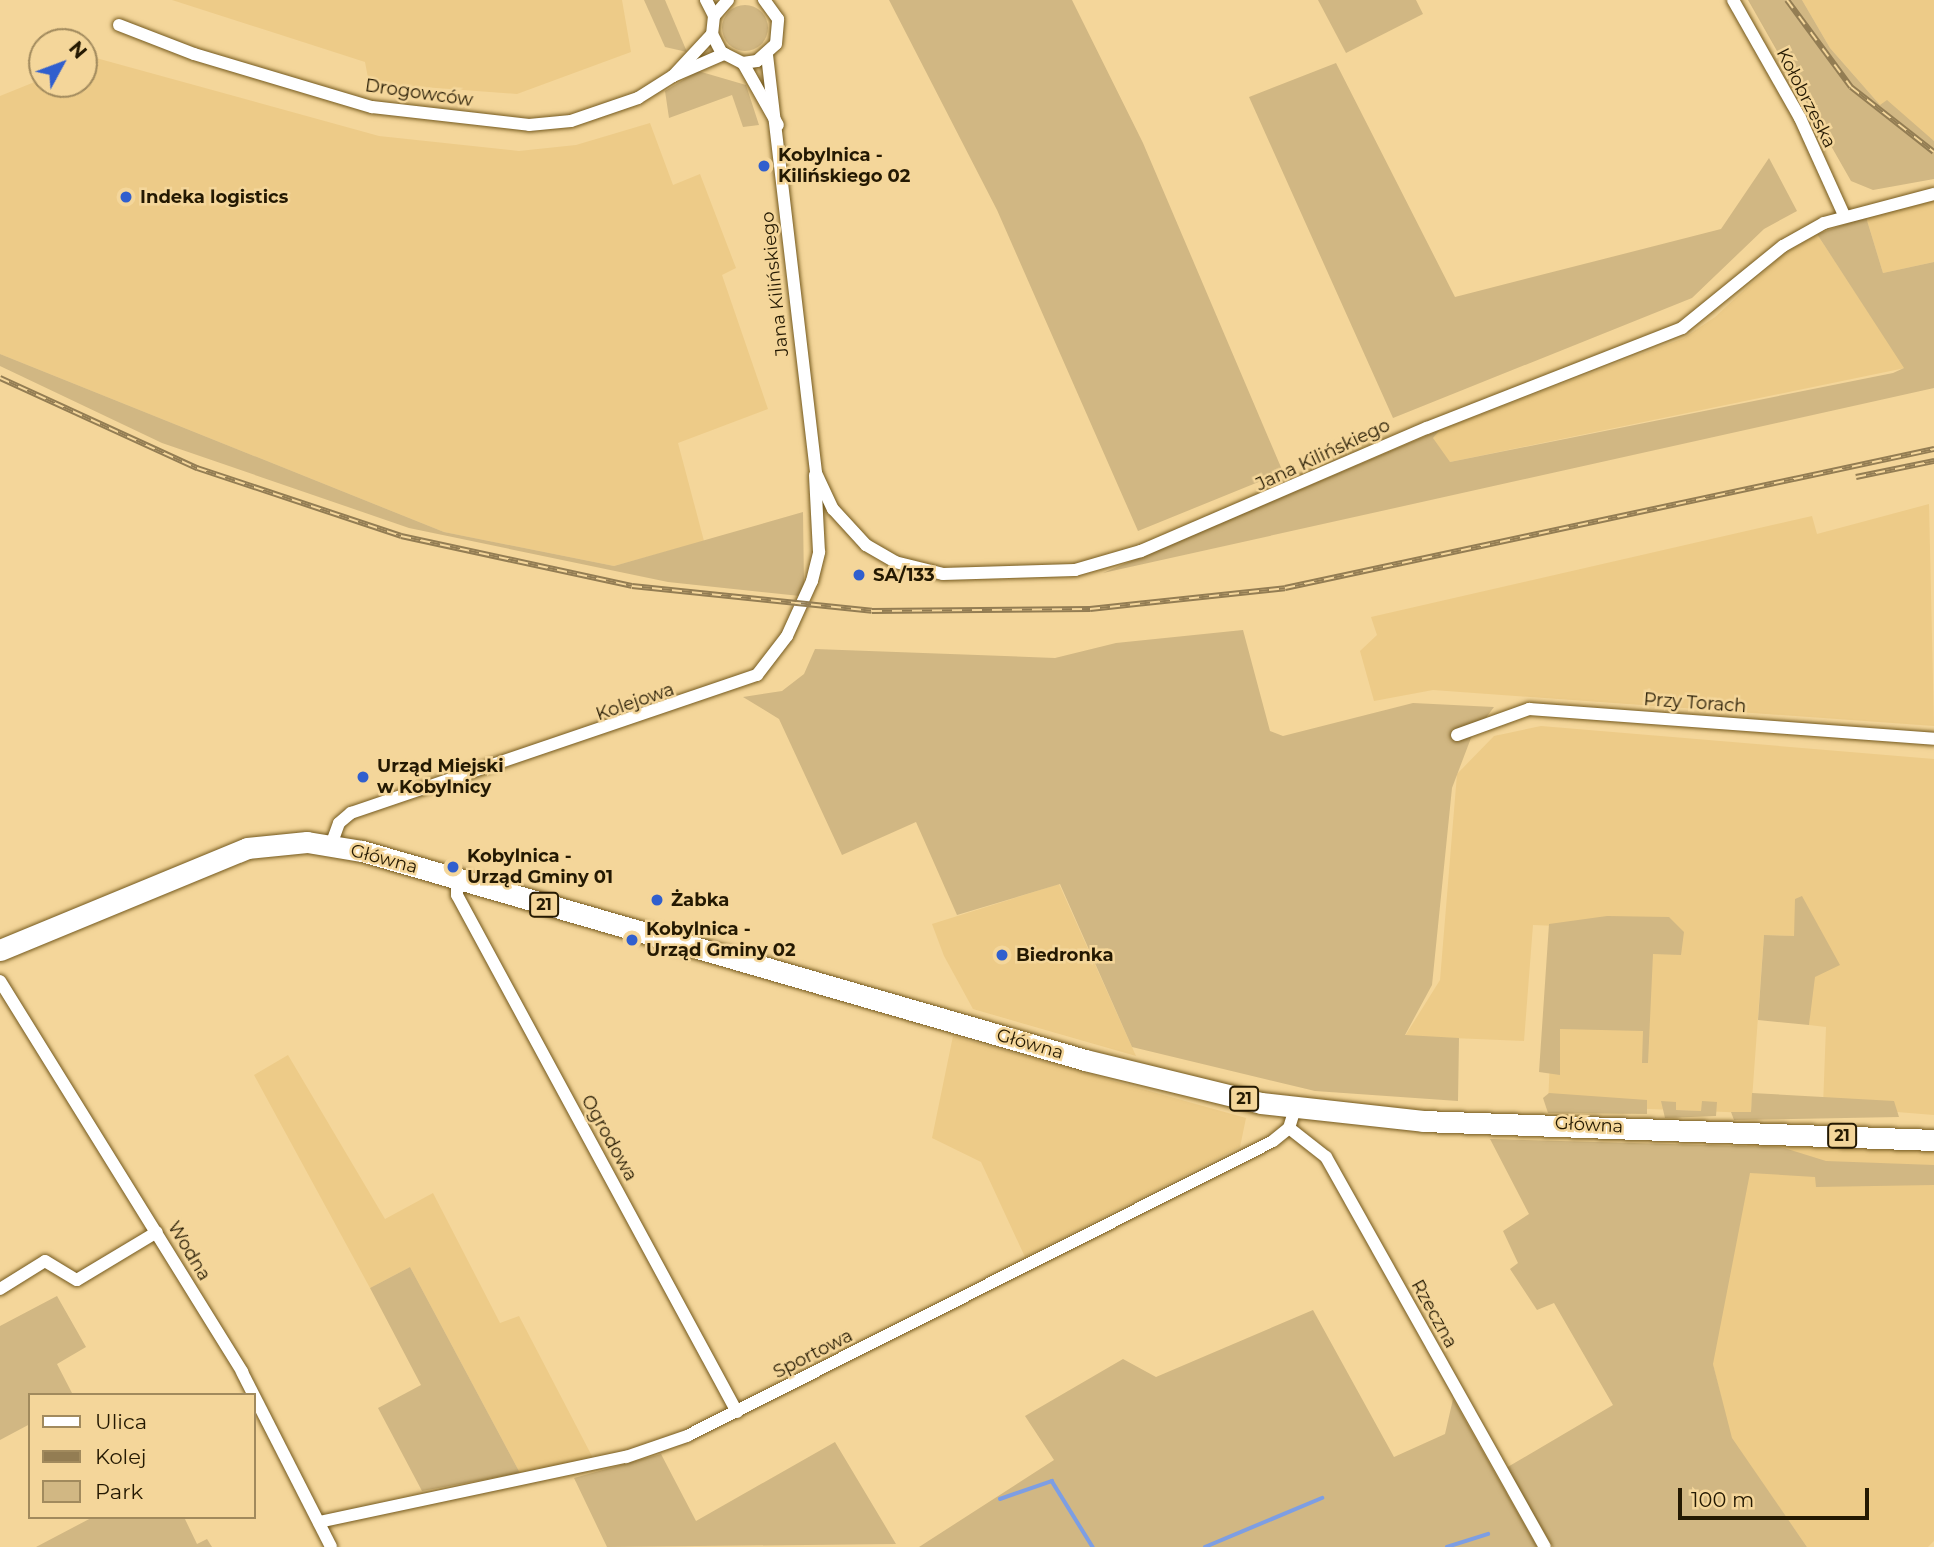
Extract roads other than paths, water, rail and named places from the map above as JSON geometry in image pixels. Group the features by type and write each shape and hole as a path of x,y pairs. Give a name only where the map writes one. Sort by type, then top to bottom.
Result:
{"main road":[{"name":"21","path":"0,950 197,866 276,842 331,845"},
{"name":"Główna","path":"331,845 1292,1118 1934,1140"}],"street":[{"path":"706,0 714,16 712,33 724,54 743,63 767,55 779,31 770,2"},
{"path":"714,16 728,0"},
{"name":"Kołobrzeska","path":"1732,0 1800,118 1844,215"},
{"name":"Drogowców","path":"119,25 194,54 372,107 529,125 601,112 724,54"},
{"name":"Drogowców","path":"673,76 712,33"},
{"name":"Jana Kilińskiego","path":"767,55 778,126 809,440 816,473 854,534 910,568 978,575 1097,565 1682,328 1783,246 1844,215 1934,194"},
{"name":"Jana Kilińskiego","path":"743,63 778,126"},
{"name":"Kolejowa","path":"331,845 339,822 351,813 757,675 787,636 818,562 816,473"},
{"name":"Przy Torach","path":"1457,734 1529,709 1934,739"},
{"name":"Ogrodowa","path":"457,880 457,895 737,1412"},
{"name":"Wodna","path":"0,981 157,1232 253,1393"},
{"name":"Sportowa","path":"319,1522 626,1457 737,1412 1292,1118"},
{"name":"Rzeczna","path":"1292,1118 1326,1157 1545,1547"},
{"path":"0,1289 45,1261 77,1280 157,1232"},
{"name":"Wodna","path":"256,1399 331,1547"}],"waterway":[{"path":"1000,1499 1052,1481 1093,1547"},
{"path":"1205,1547 1322,1498"},
{"path":"1447,1547 1488,1534"}],"railway":[{"path":"1787,0 1851,87 1934,152"},
{"path":"0,378 197,468 401,536 632,586 872,611 1090,609 1285,588 1934,449"},
{"path":"1856,477 1934,461"}],"place":[{"name":"Kobylnica - Kilińskiego 02","path":"764,166"},
{"name":"Indeka logistics","path":"126,197"},
{"name":"SA/133","path":"859,575"},
{"name":"Urząd Miejski w Kobylnicy","path":"363,777"},
{"name":"Kobylnica - Urząd Gminy 01","path":"453,867"},
{"name":"Żabka","path":"657,900"},
{"name":"Kobylnica - Urząd Gminy 02","path":"632,940"},
{"name":"Biedronka","path":"1002,955"}]}
